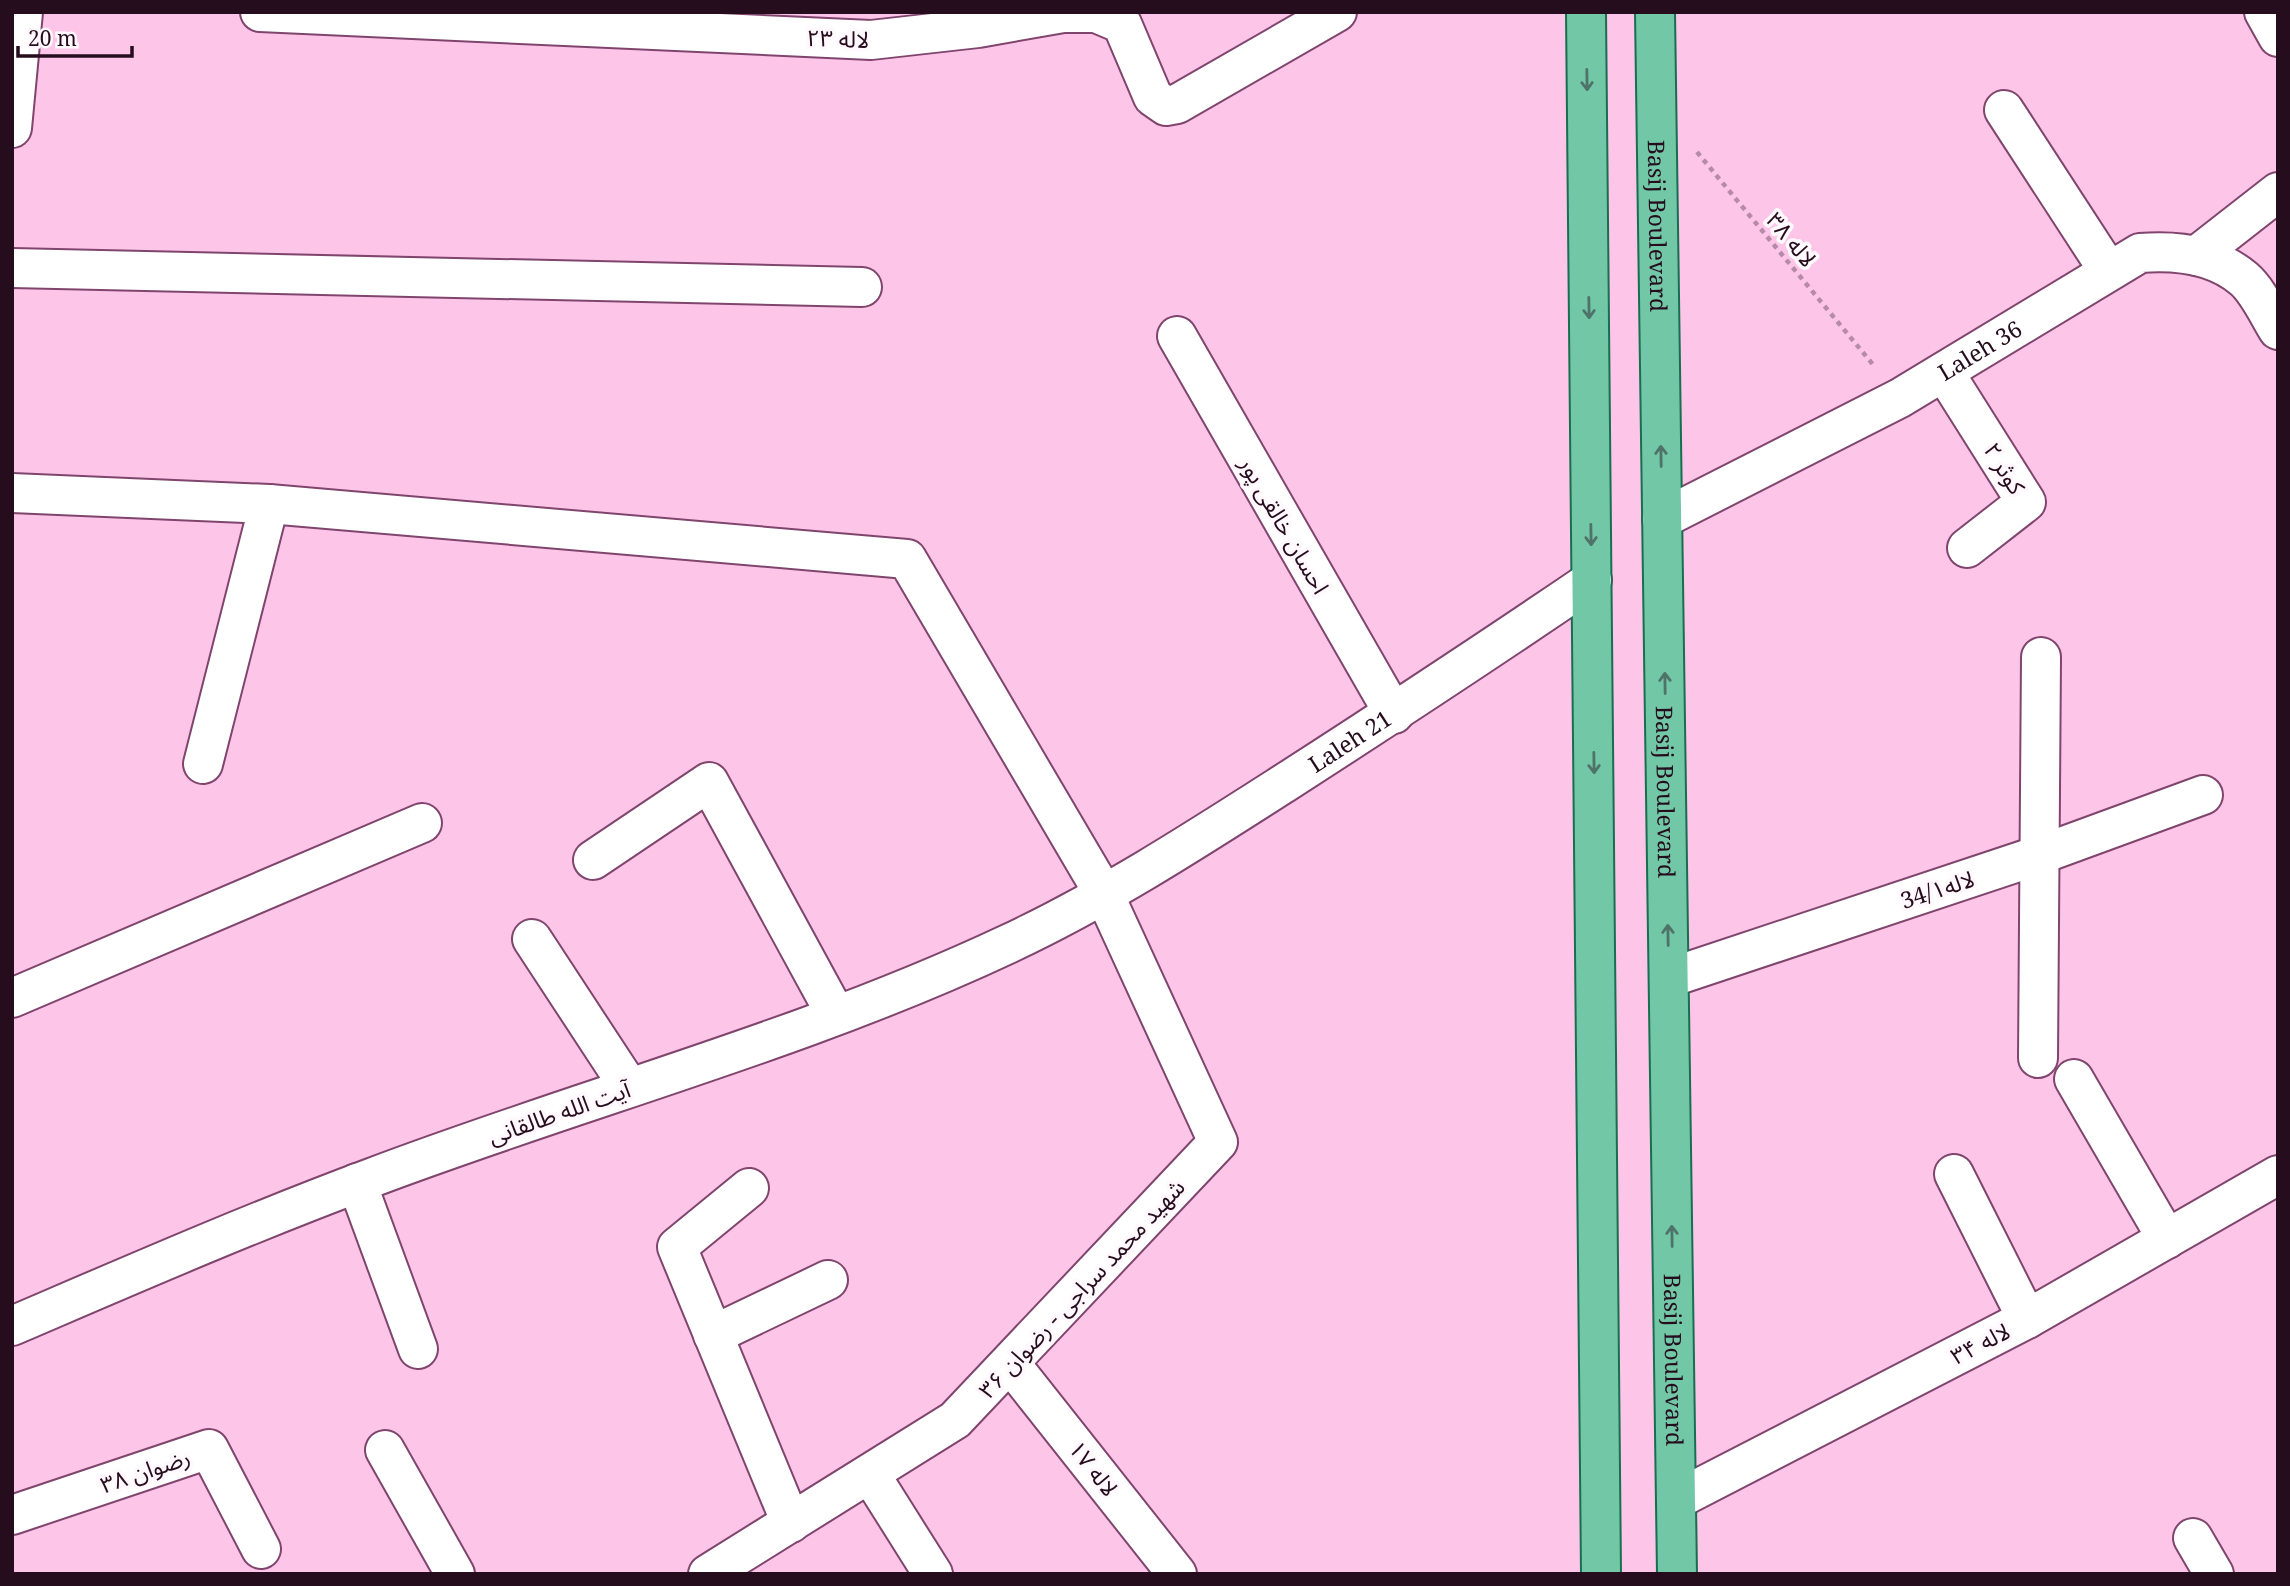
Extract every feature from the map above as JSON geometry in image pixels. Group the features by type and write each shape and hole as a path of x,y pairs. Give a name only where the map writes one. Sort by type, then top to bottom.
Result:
{"main road":[{"path":"1586,12 1601,1574"},
{"name":"Basij Boulevard","path":"1655,12 1677,1574"}],"street":[{"path":"12,128 23,12"},
{"name":"لاله ۲۳","path":"260,12 871,40 978,28 1063,13 1096,13 1122,24 1153,97 1166,106 1177,104 1337,12"},
{"path":"2264,12 2278,37"},
{"path":"2004,110 2108,270"},
{"path":"2196,256 2278,192"},
{"name":"Laleh 36","path":"1662,519 1900,398 2140,253 2173,251 2215,261 2246,280 2278,330"},
{"path":"12,268 862,287"},
{"name":"احسان خالقی پور","path":"1177,336 1394,714"},
{"name":"کوثر ۲","path":"1944,372 2026,502 1967,548"},
{"path":"12,493 269,504 907,559 1104,894"},
{"path":"203,764 269,504"},
{"name":"Laleh 21","path":"1104,894 1394,714 1592,580"},
{"path":"2038,1058 2042,854 2041,657"},
{"path":"593,860 709,782 836,1015"},
{"name":"لاله34/۱","path":"1669,978 2042,854 2203,795"},
{"path":"12,998 422,823"},
{"name":"آیت الله طالقانی","path":"12,1326 197,1247 357,1184 836,1015 942,974 1104,894"},
{"name":"شهید محمد سراجی - رضوان ۳۶","path":"715,1572 956,1420 1218,1142 1104,894"},
{"path":"532,939 629,1087"},
{"path":"2074,1079 2166,1239"},
{"path":"1954,1174 2027,1319"},
{"name":"لاله ۳۴","path":"1676,1500 2027,1319 2278,1175"},
{"path":"357,1184 418,1349"},
{"path":"749,1188 677,1247 791,1523"},
{"path":"713,1335 828,1280"},
{"name":"لاله ۱۷","path":"1010,1363 1177,1574"},
{"name":"رضوان ۳۸","path":"12,1515 209,1448 261,1549"},
{"path":"385,1450 455,1574"},
{"path":"870,1474 933,1574"},
{"path":"2193,1538 2214,1574"}],"path":[{"name":"لاله ۳۸","path":"1657,103 1900,398"}]}
